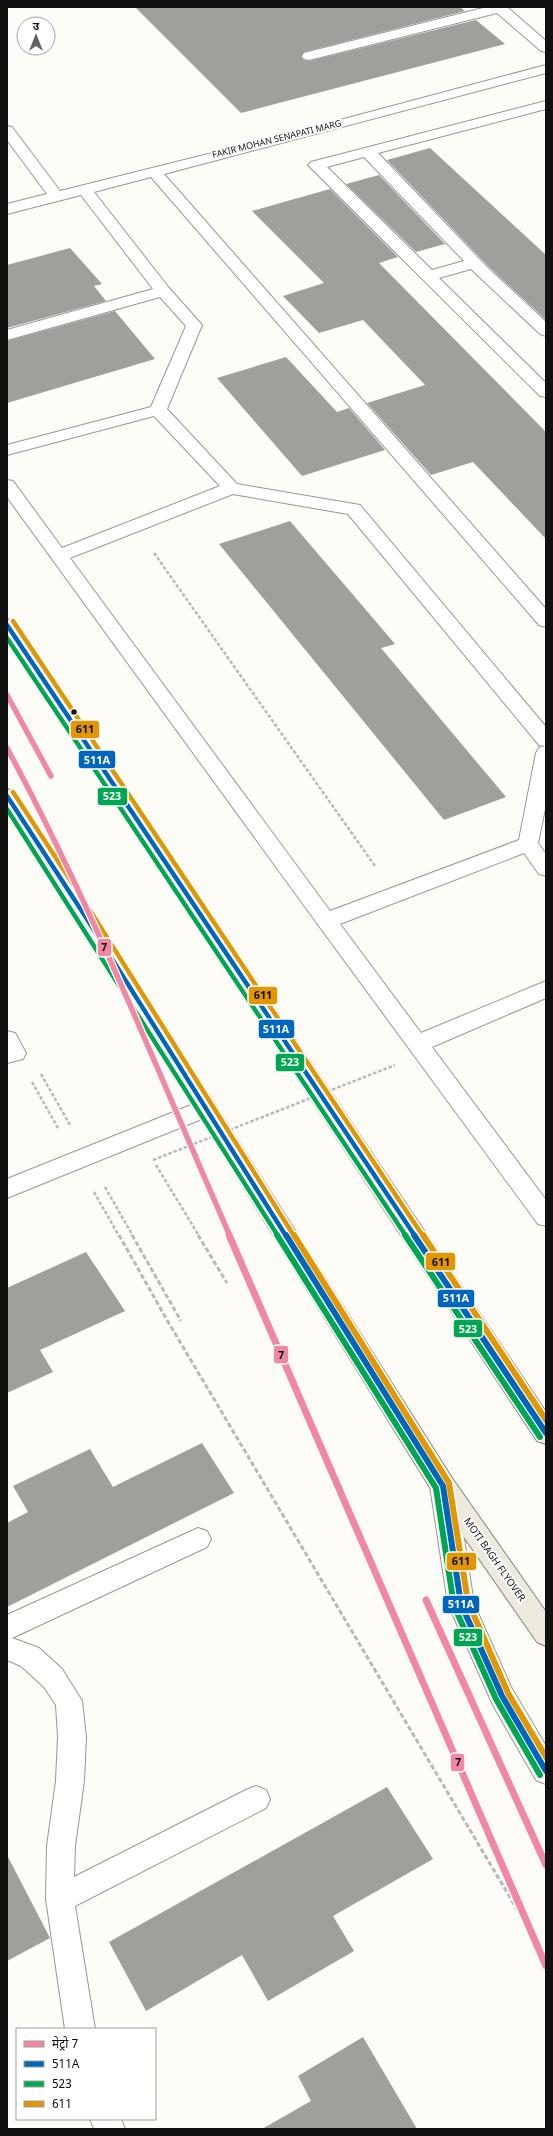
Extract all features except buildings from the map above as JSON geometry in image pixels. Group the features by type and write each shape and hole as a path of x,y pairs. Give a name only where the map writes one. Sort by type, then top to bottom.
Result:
{"main road":[{"path":"7,625 546,1434"},
{"name":"MOTI BAGH FLYOVER","path":"7,796 87,919 443,1486 546,1634"}],"street":[{"path":"309,56 499,7 546,48"},
{"name":"FAKIR MOHAN SENAPATI MARG","path":"7,209 546,69"},
{"path":"546,105 316,165 546,392"},
{"path":"7,130 56,196"},
{"path":"368,152 474,263 546,331"},
{"path":"154,172 546,621"},
{"path":"84,189 163,291 194,325 158,410"},
{"path":"428,276 474,263"},
{"path":"7,335 163,291"},
{"path":"7,450 158,410"},
{"path":"158,410 231,488"},
{"path":"7,485 326,921 546,1217"},
{"path":"59,556 231,488 354,509 546,740"},
{"path":"546,753 528,844 546,869"},
{"path":"326,921 528,844"},
{"path":"417,1044 546,989"},
{"path":"7,1189 206,1108"},
{"path":"443,1486 461,1604 502,1696 546,1771"},
{"path":"7,1628 198,1539"},
{"path":"7,1648 30,1657 53,1678 69,1701 72,1738 70,1781 61,1846 60,1899 80,2028"},
{"path":"60,1899 256,1799"},
{"path":"106,2120 110,2129"}],"path":[{"path":"135,526 395,895"},
{"path":"10,1049 171,1327 546,1958"},
{"path":"227,1283 153,1160 395,1065"}],"metro line":[{"name":"7","path":"7,695 51,776"},
{"name":"7","path":"7,748 43,815 92,919 546,1966"},
{"name":"7","path":"426,1600 546,1865"}],"transit line":[{"name":"611","path":"13,621 546,1420"},
{"name":"511A","path":"7,625 546,1433"},
{"name":"523","path":"7,638 540,1437"},
{"name":"611","path":"13,792 93,915 449,1483 468,1602 508,1693 546,1757"},
{"name":"511A","path":"7,796 87,919 443,1486 461,1604 502,1696 546,1771"},
{"name":"523","path":"7,809 81,923 436,1488 454,1606 496,1699 540,1775"}]}
